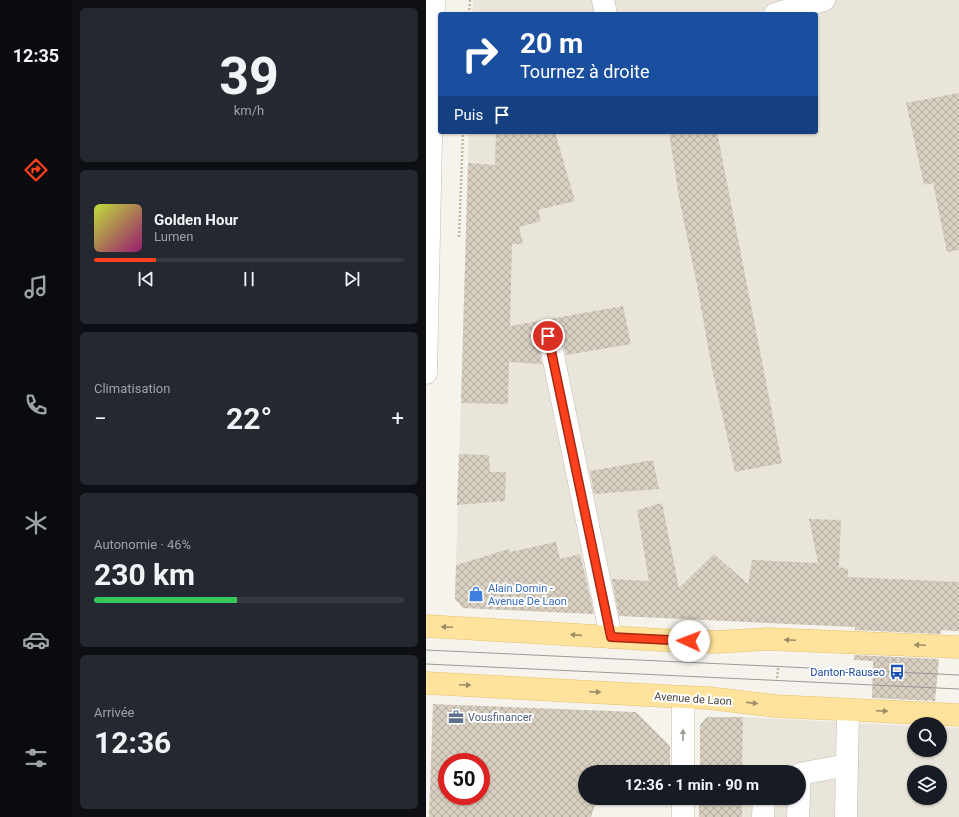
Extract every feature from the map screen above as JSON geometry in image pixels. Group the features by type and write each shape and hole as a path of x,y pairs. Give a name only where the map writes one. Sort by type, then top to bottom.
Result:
{"main road":[{"path":"426,626 661,640 716,642 780,639 959,647"},
{"name":"Avenue de Laon","path":"426,683 683,698 708,698 775,706 959,715"}],"street":[{"path":"426,373 434,0"},
{"path":"603,0 606,12"},
{"path":"782,12 824,0"},
{"path":"548,336 611,637"},
{"path":"683,698 683,765"},
{"path":"846,817 848,710"},
{"path":"806,778 847,764"},
{"path":"683,805 683,817"},
{"path":"763,817 764,805"},
{"path":"798,817 799,805"}],"path":[{"path":"469,12 470,0"},
{"path":"775,706 780,639"}],"shaded area":[{"path":"474,0 959,0 959,631 463,608 455,599 469,134 818,134 818,12 472,12"},
{"path":"707,717 743,717 907,726 907,757 947,757 947,727 959,728 959,817 699,817 699,805 806,805 806,765 700,765 700,725"}],"building":[{"path":"959,93 959,250 947,252 933,183 924,185 906,103"},
{"path":"496,134 556,134 575,201 538,210 541,221 519,227 523,244 512,244 510,326 623,306 631,344 566,355 559,328 553,324 546,324 540,327 537,332 542,364 509,362 508,404 461,403 468,163 495,165"},
{"path":"669,134 717,134 782,463 735,472 712,369 679,198"},
{"path":"459,454 489,455 490,472 506,472 505,501 457,505"},
{"path":"653,460 659,489 594,494 590,471"},
{"path":"662,503 679,588 714,554 748,584 752,560 818,563 809,519 841,520 839,567 848,569 848,577 959,582 959,631 941,630 941,634 855,630 855,627 619,616 612,579 649,581 637,510"},
{"path":"556,542 560,559 580,554 594,614 463,608 455,599 456,565 509,549 510,552"},
{"path":"854,655 939,659 935,701 872,698 873,661 854,660"},
{"path":"433,704 636,712 670,746 670,765 578,765 578,805 595,805 591,817 429,817"},
{"path":"707,717 743,717 742,765 700,765 700,725"},
{"path":"699,805 742,805 742,817 699,817"}],"tram line":[{"path":"426,650 959,675"},
{"path":"426,664 959,689"}],"place":[{"name":"Alain Domin - Avenue De Laon","path":"476,594"},
{"name":"Danton-Rauseo","path":"897,672"},
{"name":"Vousfinancer","path":"456,717"}],"route":[{"path":"548,336 611,637 689,641"}]}
